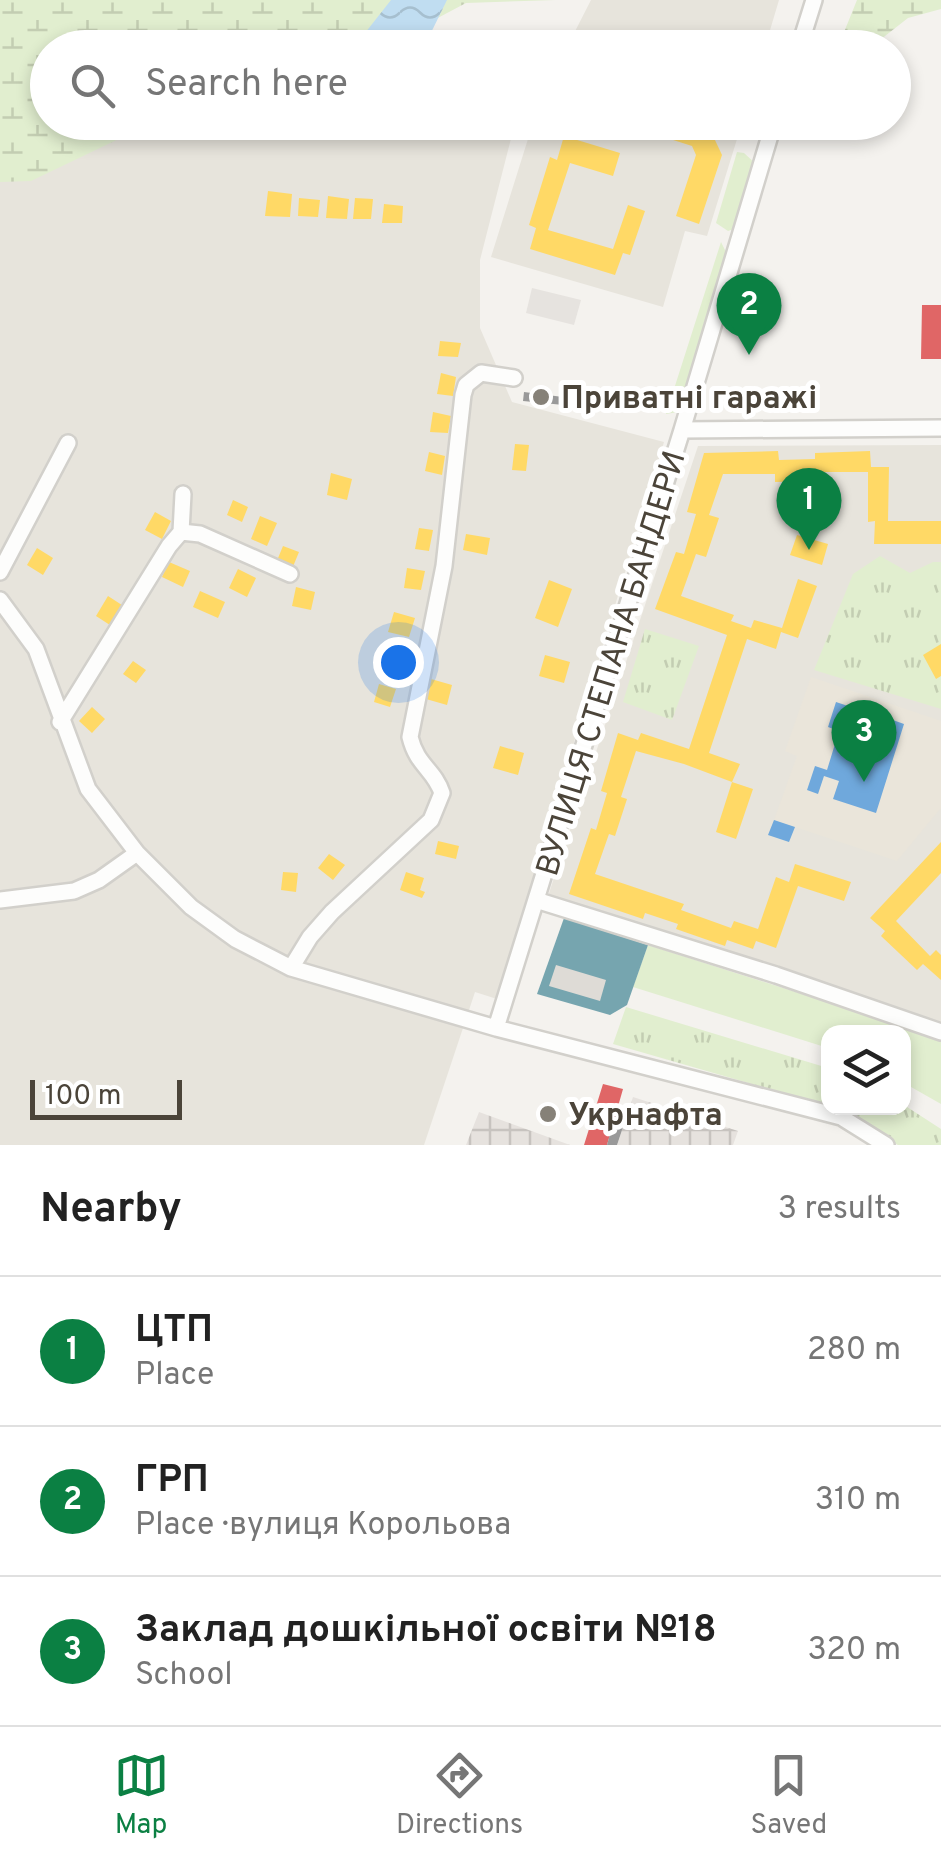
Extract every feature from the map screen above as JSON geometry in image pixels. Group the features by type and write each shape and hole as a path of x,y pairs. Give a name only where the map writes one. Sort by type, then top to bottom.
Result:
{"street":[{"path":"805,30 814,0"},
{"path":"682,430 769,140"},
{"path":"292,968 310,937 332,912 431,820 442,794 437,780 418,762 410,737 444,566 463,395 466,385 482,373 514,378"},
{"name":"ВУЛИЦЯ СТЕПАНА БАНДЕРИ","path":"496,1028 682,430 941,428"},
{"path":"0,572 68,443"},
{"path":"60,722 181,532 183,494"},
{"path":"181,532 200,534 290,574"},
{"path":"0,600 36,648 60,722 88,789 137,854 191,906 235,940 292,968 496,1028 841,1117 886,1145"},
{"path":"0,900 74,891 99,880 137,854"},
{"path":"536,900 941,1032"}],"shaded area":[{"path":"591,0 779,0 770,30 576,30"},
{"path":"30,129 30,140 511,140 480,260 480,328 512,402 664,442 497,999 475,992 424,1145 0,1145 0,134"},
{"path":"528,140 737,140 707,236 685,231 663,307 491,257"},
{"path":"532,288 581,300 574,325 526,313"},
{"path":"941,445 941,1024 547,899 698,446"},
{"path":"811,677 941,721 941,808 897,861 774,820 797,756 785,751"},
{"path":"633,1097 738,1131 733,1145 617,1145"},
{"path":"479,1112 570,1145 466,1145"}],"green space":[{"path":"0,0 556,0 466,3 415,30 30,30 30,140 117,140 31,181 0,182"},
{"path":"857,0 941,0 941,9 908,18 893,30 845,30"},
{"path":"737,152 756,164 737,228 728,231 716,223"},
{"path":"721,242 728,256 684,403 678,412 666,414"},
{"path":"880,556 910,573 941,562 941,709 814,670 853,574"},
{"path":"645,629 699,646 672,720 623,702"},
{"path":"648,945 899,1025 821,1025 821,1046 633,987"},
{"path":"626,1007 821,1066 821,1104 613,1044"},
{"path":"911,1029 941,1040 941,1104 911,1087"},
{"path":"911,1110 941,1129 941,1145 898,1145 846,1115 911,1115"}],"water":[{"path":"391,0 447,0 432,30 367,30"}],"building: Homes":[{"path":"563,140 577,140 620,153 613,176 570,163 548,230 613,249 628,205 645,211 630,255 623,253 615,275 530,249 536,228 529,225 550,157 557,160"},
{"path":"673,140 715,140 722,155 699,224 676,216 696,155 692,146"},
{"path":"268,191 292,194 290,217 265,216"},
{"path":"328,196 349,199 347,219 326,218"},
{"path":"299,198 320,200 318,217 298,216"},
{"path":"355,198 373,199 371,219 353,219"},
{"path":"384,204 403,206 402,223 382,223"},
{"path":"440,341 461,343 458,357 438,356"},
{"path":"441,373 456,377 453,396 437,394"},
{"path":"433,412 451,416 448,433 430,432"},
{"path":"515,444 529,445 526,471 512,470"},
{"path":"778,451 779,460 815,459 815,453 870,451 871,467 889,467 888,521 941,521 941,544 874,544 875,521 868,522 868,472 815,472 814,481 775,482 775,474 723,474 709,515 719,518 706,557 696,554 681,596 734,615 731,621 751,628 754,620 782,628 798,579 817,586 798,638 781,632 776,649 747,639 709,753 740,764 732,782 636,751 621,797 627,799 615,836 609,834 595,874 684,904 681,910 731,928 734,921 758,929 776,877 789,882 795,864 851,882 844,901 798,886 776,948 756,941 753,949 727,940 725,946 645,913 643,919 569,894 591,828 596,830 607,793 601,791 618,733 638,740 641,733 689,749 727,635 655,609 676,552 684,554 696,514 687,512 704,453"},
{"path":"429,452 445,456 442,475 425,471"},
{"path":"331,473 352,479 347,500 327,495"},
{"path":"233,500 248,507 242,522 227,515"},
{"path":"155,512 171,521 162,539 145,530"},
{"path":"260,516 277,523 267,546 251,539"},
{"path":"419,528 433,530 429,551 415,549"},
{"path":"466,534 490,538 487,555 463,550"},
{"path":"797,535 828,544 822,565 790,555"},
{"path":"283,546 299,552 292,569 276,563"},
{"path":"37,548 53,558 43,575 27,565"},
{"path":"169,562 190,571 183,587 162,577"},
{"path":"407,568 425,571 421,590 404,588"},
{"path":"238,569 256,578 247,597 229,588"},
{"path":"549,580 572,589 558,627 535,618"},
{"path":"296,587 315,592 311,610 292,606"},
{"path":"200,591 225,602 218,618 193,607"},
{"path":"108,596 125,607 113,627 96,616"},
{"path":"394,612 415,618 409,637 388,632"},
{"path":"941,644 941,676 936,679 923,655"},
{"path":"390,645 407,650 402,669 383,663"},
{"path":"545,655 570,662 564,683 539,676"},
{"path":"133,661 146,670 136,683 123,674"},
{"path":"431,679 452,685 447,705 426,699"},
{"path":"379,684 396,689 390,707 374,702"},
{"path":"92,707 105,719 92,733 79,721"},
{"path":"500,746 524,753 518,775 493,768"},
{"path":"732,782 753,789 736,839 716,832"},
{"path":"438,841 459,846 456,859 435,854"},
{"path":"941,842 941,873 896,921 930,956 936,950 941,955 941,980 923,964 917,970 881,936 885,931 870,918"},
{"path":"329,854 345,865 333,880 318,868"},
{"path":"283,872 298,873 296,892 281,890"},
{"path":"406,872 424,878 422,898 400,890"}],"building: Shops":[{"path":"922,305 941,305 941,359 921,359"},
{"path":"603,1084 623,1089 607,1145 584,1145"}],"building: Schools":[{"path":"836,702 848,706 843,723 856,727 862,711 888,724 890,719 904,724 876,813 833,799 839,781 824,776 818,794 807,790 815,766 827,770 839,731 828,727"},
{"path":"774,820 795,827 789,842 768,835"}],"building: Public":[{"path":"564,918 648,945 627,1005 610,1015 537,994"}],"building: Industry":[{"name":"Приватні гаражі","path":"524,392 594,401 594,408 523,401"},
{"path":"617,1109 628,1112 617,1145 607,1145"}],"building: Other":[{"path":"556,965 606,980 600,1001 549,986"}],"place":[{"name":"ГРП","path":"749,355"},
{"name":"Приватні гаражі","path":"541,397"},
{"name":"ЦТП","path":"809,550"},
{"name":"Заклад дошкільної освіти №18","path":"864,782"},
{"name":"Укрнафта","path":"548,1114"}]}
